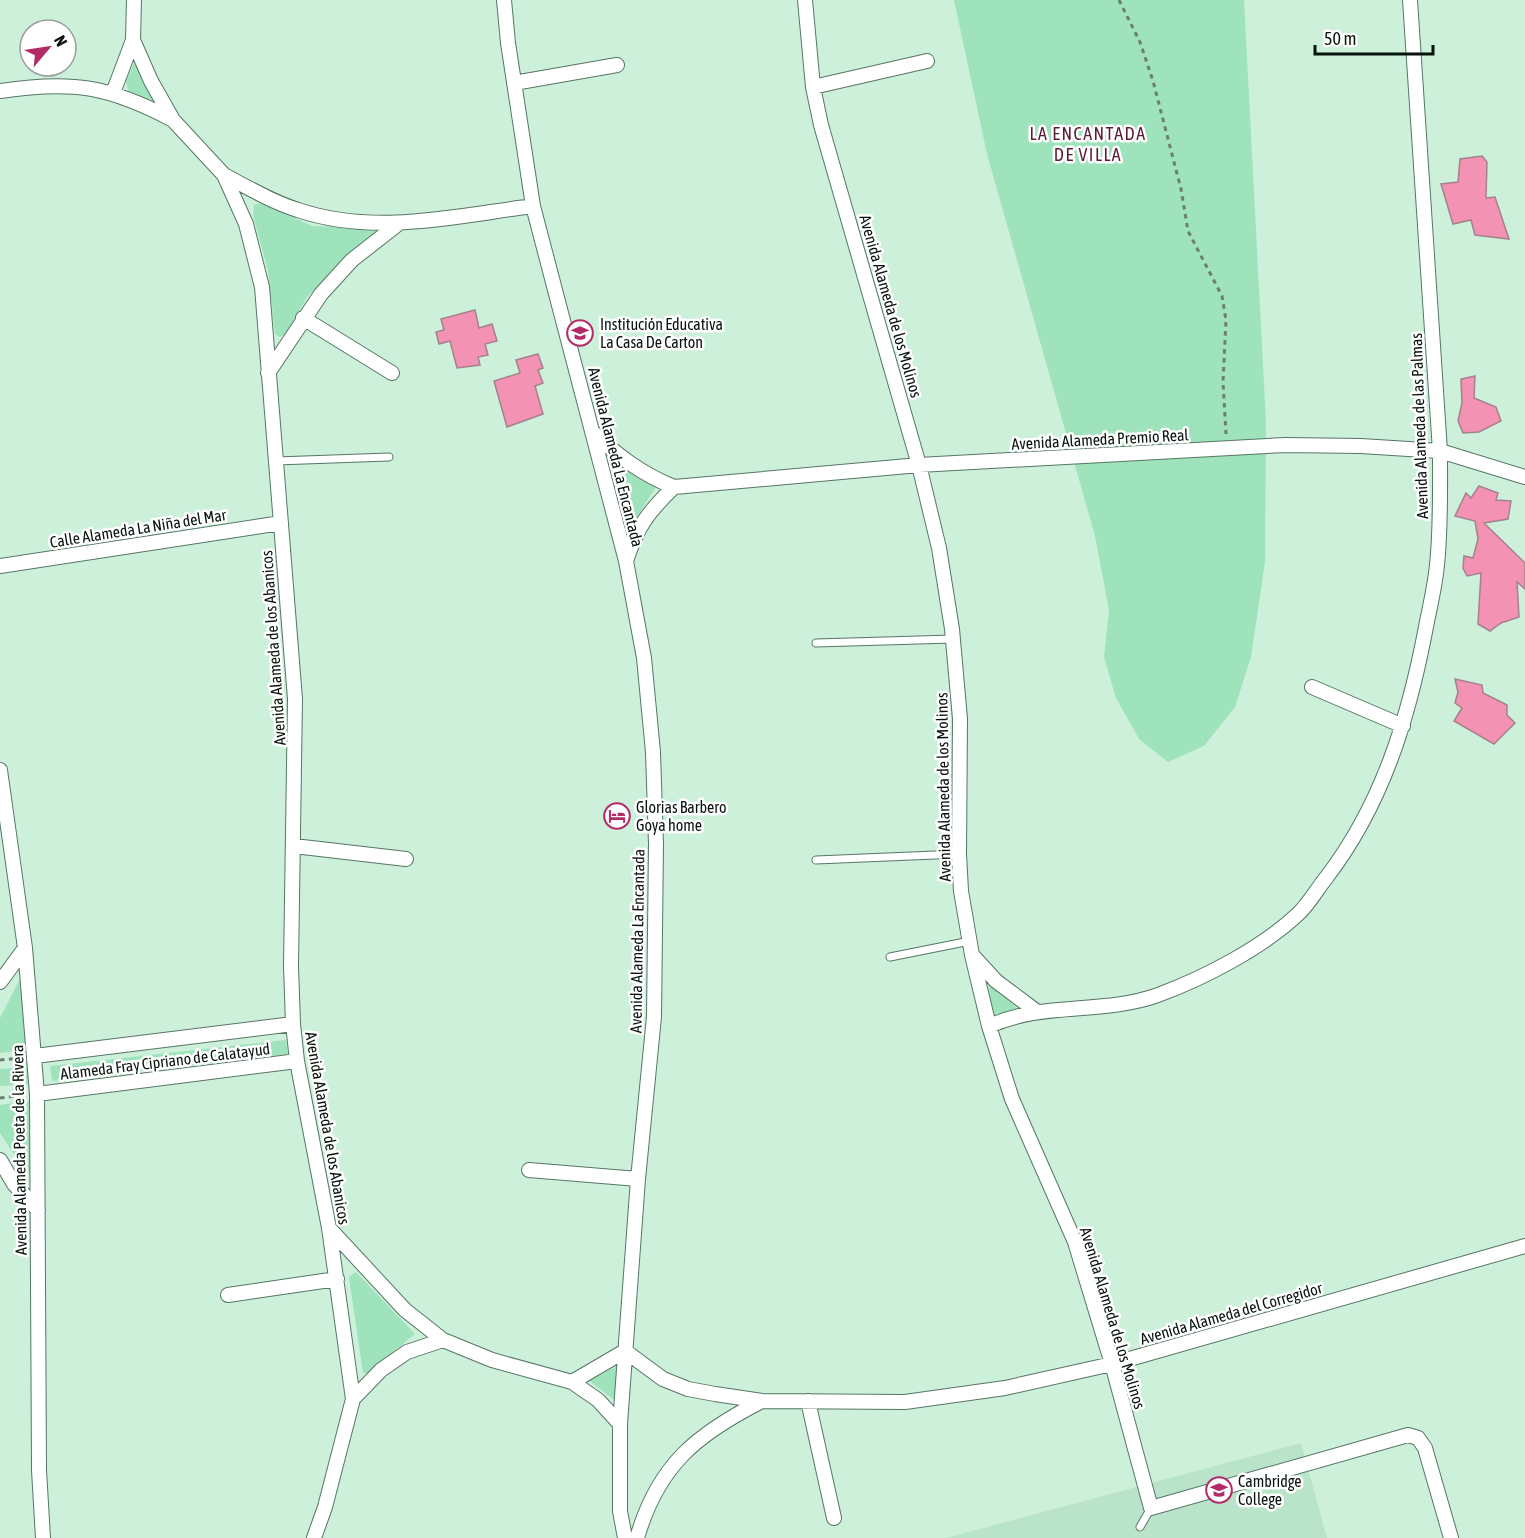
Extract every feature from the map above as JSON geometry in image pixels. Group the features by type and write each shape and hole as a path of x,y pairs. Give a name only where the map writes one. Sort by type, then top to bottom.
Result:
{"street":[{"name":"Avenida Alameda de los Abanicos","path":"134,0 133,40 151,81 173,120 224,175 246,224 262,287 295,699 291,966 293,1024 297,1061 329,1228 353,1399"},
{"name":"Avenida Alameda La Encantada","path":"504,0 533,206 626,561 644,658 653,752 656,844 654,1017 638,1179 620,1424 620,1511 625,1538"},
{"name":"Avenida Alameda de los Molinos","path":"806,0 813,87 821,125 919,465 939,548 952,639 960,719 958,854 972,955 989,1026 1012,1099 1075,1242 1112,1364 1151,1508"},
{"name":"Avenida Alameda de las Palmas","path":"989,1026 1011,1017 1036,1011 1136,1002 1159,995 1242,956 1299,913 1337,864 1377,796 1403,726 1415,681 1437,567 1440,451 1410,0"},
{"path":"113,93 133,40"},
{"path":"813,87 927,61"},
{"path":"514,83 617,65"},
{"path":"0,91 39,85 80,86 113,93 140,103 173,120"},
{"path":"224,175 300,211 336,220 398,225 533,206"},
{"path":"268,373 303,318 352,260 398,225"},
{"path":"303,318 392,373"},
{"name":"Avenida Alameda Premio Real","path":"594,433 621,459 645,475 674,487 919,465 1228,449 1361,446 1440,451 1525,477"},
{"path":"626,561 636,531 651,509 674,487"},
{"name":"Calle Alameda La Niña del Mar","path":"0,566 281,523"},
{"path":"1312,687 1403,726"},
{"name":"Avenida Alameda Poeta de la Rivera","path":"0,770 25,948 35,1056 39,1470 45,1536"},
{"path":"294,846 406,859"},
{"path":"0,982 25,948"},
{"path":"972,955 996,981 1036,1011"},
{"name":"Alameda Fray Cipriano de Calatayud","path":"35,1056 293,1024"},
{"name":"Alameda Fray Cipriano de Calatayud","path":"37,1094 297,1061"},
{"path":"0,1160 14,1184 38,1210"},
{"path":"529,1170 638,1179"},
{"path":"329,1228 405,1310 443,1340 492,1360 572,1382 598,1400 620,1424"},
{"name":"Avenida Alameda del Corregidor","path":"626,1351 663,1379 688,1389 762,1401 904,1402 1005,1388 1112,1364 1525,1246"},
{"path":"228,1295 337,1279"},
{"path":"314,1538 325,1507 353,1399 381,1370 407,1352 443,1340"},
{"path":"572,1382 626,1351"},
{"name":"Avenida Alameda del Corregidor","path":"637,1538 645,1510 674,1462 700,1438 728,1419 762,1401"},
{"path":"808,1401 834,1518"},
{"path":"1151,1508 1408,1436 1418,1438 1425,1448 1451,1538"}],"lane":[{"path":"276,461 389,457"},
{"path":"816,643 952,639"},
{"path":"816,860 958,854"},
{"path":"890,957 970,941"},
{"path":"1140,1527 1151,1508"}],"path":[{"path":"1119,0 1140,42 1153,81 1181,189 1188,231 1222,296 1226,320 1223,382 1228,449"},
{"path":"0,1060 35,1056"},
{"path":"0,1098 37,1094"}],"shaded area":[{"path":"954,0 1244,0 1266,423 1265,562 1251,657 1235,707 1204,746 1168,762 1139,739 1116,698 1104,657 1109,610 1095,536 987,154"},
{"path":"134,63 154,101 129,93 126,82"},
{"path":"263,203 312,226 373,228 378,229 379,232 353,250 307,297 285,335 279,337 275,334 268,271 253,215 254,205"},
{"path":"612,460 656,487 626,534"},
{"path":"21,977 27,1049 0,1053 0,1018"},
{"path":"988,982 1017,1008 993,1016"},
{"path":"286,1040 288,1054 52,1081 50,1066"},
{"path":"27,1067 29,1084 0,1086 0,1069"},
{"path":"29,1101 30,1171 26,1173 0,1133 0,1105"},
{"path":"356,1272 415,1334 368,1373 363,1373 349,1277"},
{"path":"619,1367 616,1401 589,1381"},
{"name":"Cambridge College","path":"1301,1443 1327,1538 946,1538"}],"building":[{"path":"1482,156 1487,162 1486,198 1495,197 1509,239 1475,235 1471,220 1453,224 1441,184 1458,182 1460,159"},
{"path":"475,310 479,328 492,324 497,341 485,344 488,355 478,357 480,365 457,368 450,341 439,344 436,332 444,330 441,319"},
{"path":"538,354 543,368 538,370 543,383 535,386 543,414 507,427 494,381 520,373 516,360"},
{"path":"1475,376 1474,398 1496,407 1501,421 1479,432 1463,433 1458,421 1462,403 1461,379"},
{"path":"1479,486 1498,493 1496,500 1511,501 1508,519 1484,523 1525,563 1525,589 1517,582 1519,617 1501,623 1490,631 1478,624 1481,573 1467,576 1463,568 1464,556 1473,558 1478,539 1475,521 1455,516 1466,493 1471,498"},
{"path":"1455,679 1482,685 1483,693 1507,705 1507,715 1515,723 1494,744 1454,721 1462,708 1455,703 1458,692"}],"place":[{"name":"Institución Educativa La Casa De Carton","path":"580,333"},
{"name":"Glorias Barbero Goya home","path":"617,816"},
{"name":"Cambridge College","path":"1219,1490"}],"district":[{"name":"LA ENCANTADA DE VILLA","path":"1088,143"}]}
